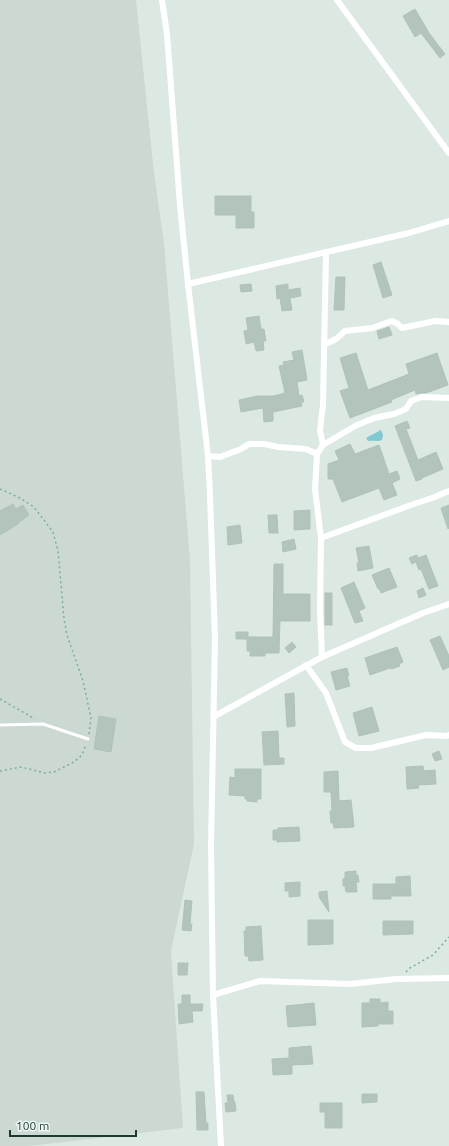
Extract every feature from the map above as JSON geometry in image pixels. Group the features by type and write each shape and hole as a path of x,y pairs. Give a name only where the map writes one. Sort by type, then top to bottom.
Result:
{"street":[{"path":"162,0 167,34 180,205 208,456 214,638 211,846 213,995 221,1146"},
{"path":"336,0 449,153"},
{"path":"188,284 409,233 449,221"},
{"path":"323,445 320,430 323,405 326,252"},
{"path":"324,343 328,343 336,339 345,331 372,328 392,321 402,328 435,321 449,322"},
{"path":"322,657 320,610 322,538 315,488 317,454 323,445 355,426 374,418 394,414 406,409 411,401 422,397 449,398"},
{"path":"208,456 220,457 241,449 249,444 264,444 278,447 306,449 317,454"},
{"path":"322,538 449,491"},
{"path":"213,717 322,657 423,613 449,604"},
{"path":"306,665 326,693 345,742 356,748 371,748 426,735 449,735"},
{"path":"213,995 260,981 350,984 396,980 449,978"}],"lane":[{"path":"0,725 44,724 88,739"}],"path":[{"path":"0,489 20,498 34,507 53,532 58,551 64,619 67,635 83,681 92,718 88,739 82,755 74,762 54,772 45,773 21,767 0,771"},
{"path":"0,699 44,724"},
{"path":"396,980 410,968 433,956 449,937"}],"shaded area":[{"path":"0,0 136,0 154,173 164,243 190,560 194,844 171,951 183,1128 30,1146 0,1146"}],"water":[{"path":"381,430 383,435 382,440 368,441 366,438"}],"building":[{"path":"415,9 429,33 445,54 440,58 421,33 415,37 403,16"},
{"path":"215,196 251,196 251,212 254,212 254,228 236,228 236,215 215,215"},
{"path":"381,262 392,295 383,298 373,265"},
{"path":"336,277 345,277 344,310 334,310"},
{"path":"251,284 252,291 241,292 240,285"},
{"path":"288,284 288,290 300,288 301,296 290,298 292,310 282,311 280,298 277,299 276,286"},
{"path":"259,316 261,329 264,329 266,341 263,341 264,350 256,351 254,342 246,344 244,331 248,330 246,318"},
{"path":"389,327 392,335 379,339 377,331"},
{"path":"302,350 307,380 297,382 299,396 302,395 304,402 301,402 302,406 273,412 273,421 264,422 263,408 241,412 239,400 257,396 274,396 285,393 279,366 284,365 283,362 294,360 292,352"},
{"path":"356,353 368,390 409,374 406,364 437,353 448,385 426,393 416,394 415,390 391,400 392,402 350,418 340,391 349,388 340,358"},
{"path":"407,421 410,428 406,429 418,460 436,452 443,469 416,481 395,426"},
{"path":"350,444 355,454 379,445 389,474 397,471 400,479 392,483 397,495 384,500 379,488 342,502 333,479 328,479 328,464 339,460 335,451"},
{"path":"13,504 16,509 23,505 29,515 0,535 0,511"},
{"path":"449,505 449,528 448,529 441,508"},
{"path":"310,510 310,529 294,530 294,511"},
{"path":"268,515 277,515 278,533 269,533"},
{"path":"240,525 242,543 228,545 227,527"},
{"path":"294,539 296,549 283,552 282,542"},
{"path":"369,546 373,568 358,571 357,563 359,563 356,548"},
{"path":"417,555 418,558 426,555 438,586 429,589 421,569 419,570 416,562 412,564 409,558"},
{"path":"274,564 283,564 283,594 310,594 310,621 280,621 279,653 265,653 265,656 250,656 250,651 247,651 247,639 236,639 236,632 248,632 248,637 273,637"},
{"path":"389,568 397,587 381,593 372,575"},
{"path":"354,582 365,608 359,611 363,621 355,623 341,588"},
{"path":"423,588 426,595 419,598 417,591"},
{"path":"325,593 332,593 332,625 325,625"},
{"path":"440,636 449,656 449,667 443,670 430,640"},
{"path":"292,642 296,647 289,653 285,648"},
{"path":"397,647 403,662 399,664 400,666 370,675 365,658"},
{"path":"347,668 349,676 347,676 350,686 336,690 331,672"},
{"path":"294,693 295,726 287,727 285,694"},
{"path":"372,707 379,731 359,736 353,713"},
{"path":"99,716 116,719 111,752 94,749"},
{"path":"278,731 279,758 284,758 284,764 264,765 262,732"},
{"path":"439,751 442,759 435,761 432,754"},
{"path":"423,766 424,771 435,770 436,784 418,785 419,788 407,789 406,767"},
{"path":"235,769 261,769 261,799 257,799 257,802 247,801 245,796 229,795 230,777 235,778"},
{"path":"338,771 339,801 351,800 354,827 334,828 333,823 331,823 331,792 324,792 324,772"},
{"path":"299,827 300,841 277,842 277,840 273,840 273,830 278,830 278,828"},
{"path":"356,871 359,882 356,882 357,892 346,892 345,886 343,886 345,872"},
{"path":"410,876 411,896 391,896 391,899 373,899 373,884 396,884 396,877"},
{"path":"300,882 300,896 289,897 289,891 285,891 285,883"},
{"path":"327,891 329,912 319,897 319,892"},
{"path":"185,900 192,901 190,924 192,924 191,931 182,930"},
{"path":"308,920 333,920 333,944 308,945"},
{"path":"383,921 413,921 413,934 383,935"},
{"path":"261,926 263,960 249,961 248,956 245,956 244,931 246,931 246,927"},
{"path":"178,963 188,963 187,975 178,975"},
{"path":"182,995 190,995 190,1004 203,1004 202,1011 192,1011 193,1022 179,1024 178,1004 182,1004"},
{"path":"370,999 380,999 380,1003 388,1002 388,1011 393,1011 393,1024 378,1024 378,1026 362,1027 362,1003 370,1003"},
{"path":"314,1003 316,1025 288,1027 286,1006"},
{"path":"311,1046 313,1064 292,1065 292,1074 273,1075 272,1059 289,1058 289,1048"},
{"path":"196,1092 204,1092 206,1123 208,1123 208,1130 197,1130"},
{"path":"362,1094 377,1094 377,1102 362,1103"},
{"path":"227,1095 233,1095 236,1111 226,1112 225,1103 228,1103"},
{"path":"320,1103 342,1103 342,1128 325,1128 325,1112 320,1112"}]}
